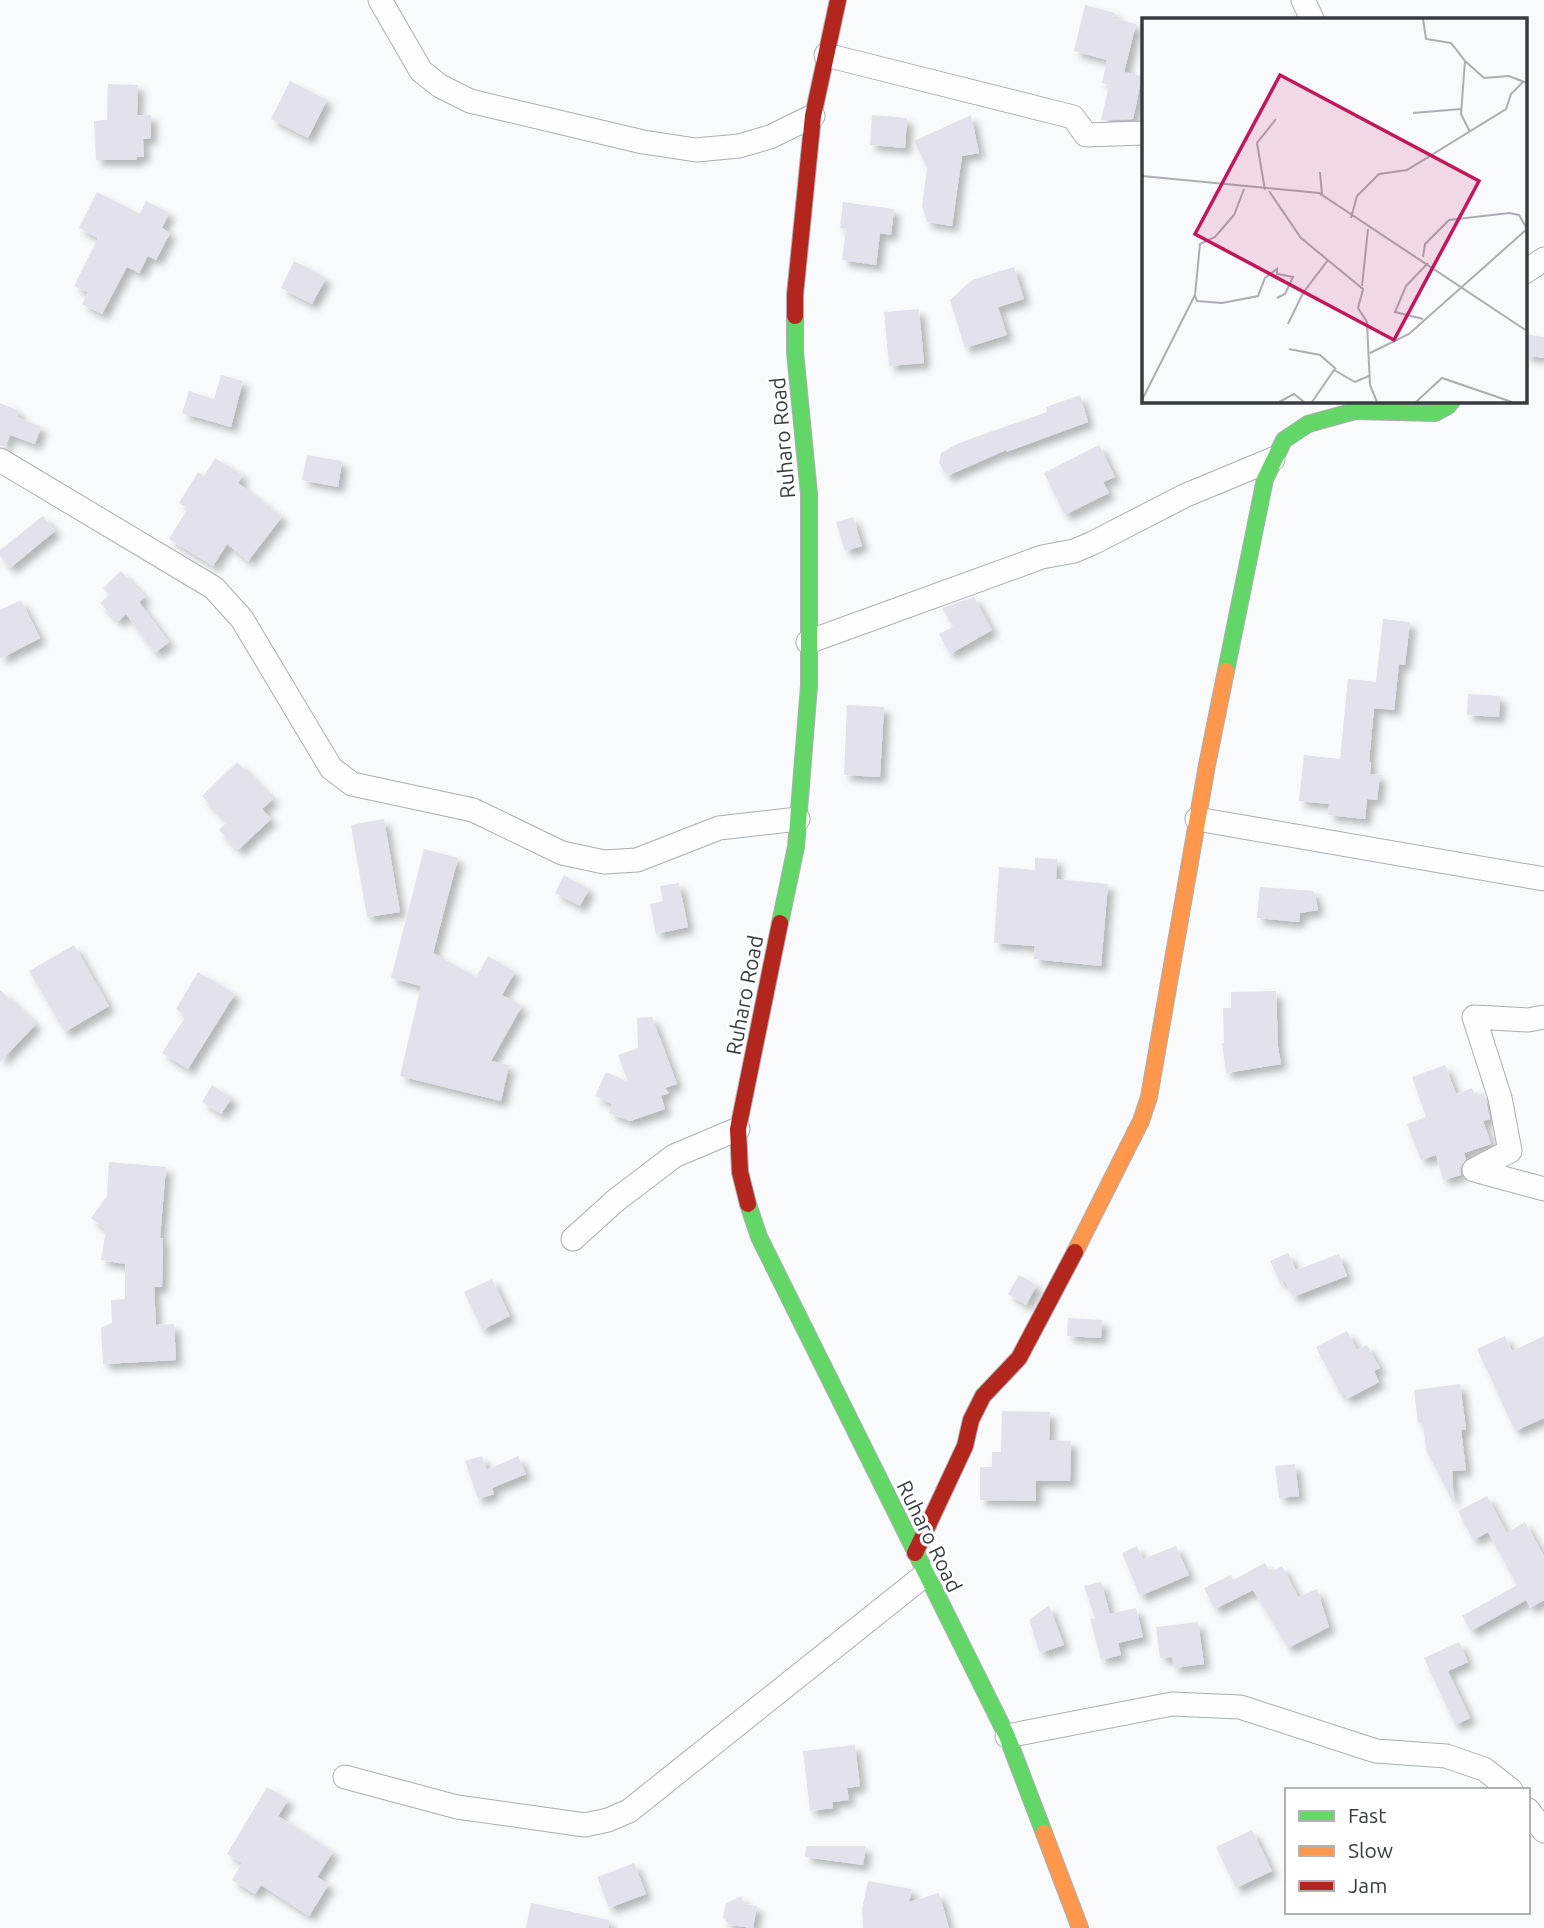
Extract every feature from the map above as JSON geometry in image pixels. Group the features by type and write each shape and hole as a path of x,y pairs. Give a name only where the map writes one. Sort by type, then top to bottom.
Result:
{"street":[{"path":"380,0 421,71 440,86 470,101 643,142 696,150 740,146 770,137 813,116"},
{"name":"Ruharo Road","path":"838,0 813,116 798,250 794,323 809,494 809,686 796,847 738,1129 737,1159 741,1184 759,1237 1007,1737 1080,1928"},
{"path":"1303,0 1312,18"},
{"path":"826,55 1073,117 1086,135 1142,134"},
{"path":"1526,271 1544,259"},
{"path":"915,1553 965,1446 971,1420 983,1396 1019,1358 1033,1335 1145,1110 1197,819 1265,479 1273,459 1284,440 1308,424 1355,411 1435,413 1451,402"},
{"path":"808,642 1042,557 1074,551 1184,496 1273,459"},
{"path":"0,460 215,589 242,619 331,768 352,784 473,810 562,853 604,862 637,860 719,828 798,819"},
{"path":"1197,819 1544,879"},
{"path":"1544,1017 1528,1020 1474,1017 1500,1098 1510,1152 1474,1170 1544,1189"},
{"path":"573,1238 615,1201 674,1156 738,1129"},
{"path":"345,1777 457,1807 585,1825 608,1820 629,1811 926,1574"},
{"path":"1007,1737 1172,1704 1240,1707 1376,1751 1446,1756 1484,1769 1508,1788"},
{"path":"1530,1813 1544,1831"}],"building":[{"path":"1085,5 1115,13 1114,18 1136,24 1124,72 1142,76 1133,119 1101,120 1109,85 1102,83 1107,60 1074,51"},
{"path":"290,81 327,100 308,138 271,119"},
{"path":"108,84 138,85 137,115 151,115 151,138 143,139 144,157 137,157 136,160 96,160 94,121 107,120"},
{"path":"872,115 907,118 905,148 870,145"},
{"path":"971,115 979,153 962,156 952,226 927,222 922,206 927,168 914,141"},
{"path":"97,192 140,214 146,201 169,213 162,228 170,233 156,260 148,256 139,273 127,267 102,314 82,304 88,292 74,286 98,238 79,228"},
{"path":"843,202 894,209 891,235 880,233 876,265 842,260 846,229 840,228"},
{"path":"294,261 326,278 312,304 281,288"},
{"path":"1014,267 1024,299 998,307 1007,335 965,348 950,300 972,280"},
{"path":"919,309 924,363 889,366 884,312"},
{"path":"1526,334 1544,337 1544,358 1526,355"},
{"path":"221,375 243,381 231,427 182,413 189,391 214,399"},
{"path":"1080,395 1088,422 1006,450 947,476 939,463 941,453 959,443 1047,412 1046,407"},
{"path":"0,403 19,411 17,417 41,427 35,444 10,435 5,447 0,446"},
{"path":"1099,445 1115,477 1103,482 1109,493 1065,515 1044,473"},
{"path":"307,455 342,461 338,487 302,480"},
{"path":"215,458 243,475 238,483 282,517 248,561 227,544 213,566 169,539 188,508 179,503 198,472 204,476"},
{"path":"43,516 55,531 10,568 0,556 0,550"},
{"path":"853,517 862,546 845,551 836,522"},
{"path":"121,571 145,597 139,602 169,642 155,653 126,614 118,622 100,603 109,595 103,588"},
{"path":"974,597 992,630 950,654 939,634 953,627 942,608"},
{"path":"21,600 40,638 0,659 0,610"},
{"path":"1383,619 1410,622 1405,665 1399,664 1394,710 1374,708 1369,762 1370,774 1380,775 1377,800 1367,799 1365,819 1328,815 1329,804 1299,801 1304,755 1340,759 1348,679 1376,682"},
{"path":"1468,694 1500,696 1499,717 1467,715"},
{"path":"847,705 884,707 880,777 844,775"},
{"path":"237,762 273,799 262,809 271,819 238,850 219,830 227,822 202,796"},
{"path":"384,819 400,912 367,917 351,825"},
{"path":"424,849 458,858 433,953 476,977 488,956 515,972 502,995 522,1006 491,1061 509,1065 501,1101 400,1076 421,986 391,978"},
{"path":"1035,858 1057,859 1056,879 1108,884 1101,966 1034,959 1035,946 994,943 999,867 1035,870"},
{"path":"564,875 589,889 580,906 555,893"},
{"path":"679,883 688,927 656,934 650,904 663,901 660,886"},
{"path":"1260,887 1314,891 1318,910 1300,913 1299,922 1257,918"},
{"path":"74,945 109,1006 65,1032 29,971"},
{"path":"198,972 235,994 188,1069 162,1053 186,1016 176,1009"},
{"path":"0,990 36,1024 0,1062"},
{"path":"1276,991 1281,1064 1226,1073 1222,1043 1223,1008 1231,1008 1231,992"},
{"path":"652,1017 677,1084 665,1088 669,1093 661,1096 665,1109 630,1121 609,1113 612,1104 595,1096 606,1072 628,1082 618,1055 638,1048 637,1018"},
{"path":"1445,1065 1456,1094 1472,1088 1475,1096 1484,1093 1490,1119 1483,1121 1491,1144 1464,1153 1466,1159 1460,1168 1461,1175 1443,1180 1436,1155 1421,1160 1407,1124 1426,1117 1412,1077"},
{"path":"212,1085 232,1098 221,1114 202,1102"},
{"path":"109,1162 166,1167 160,1238 163,1238 162,1287 154,1287 156,1325 174,1324 176,1360 103,1364 101,1328 112,1323 111,1300 125,1299 125,1264 101,1260 106,1230 91,1218 107,1196"},
{"path":"1288,1253 1296,1270 1339,1254 1347,1276 1293,1297 1285,1281 1280,1283 1270,1261"},
{"path":"1019,1275 1037,1285 1026,1305 1008,1294"},
{"path":"492,1279 510,1316 482,1330 464,1292"},
{"path":"1068,1318 1102,1320 1101,1338 1067,1336"},
{"path":"1347,1331 1357,1350 1367,1345 1380,1368 1374,1371 1379,1382 1347,1399 1344,1393 1341,1395 1316,1347"},
{"path":"1505,1336 1512,1351 1544,1336 1544,1418 1515,1431 1477,1349"},
{"path":"1460,1384 1466,1429 1461,1430 1466,1470 1452,1471 1454,1504 1426,1450 1423,1422 1418,1423 1414,1390"},
{"path":"1002,1411 1050,1412 1049,1440 1071,1441 1070,1481 1036,1481 1036,1501 980,1500 980,1467 992,1467 992,1452 1001,1452"},
{"path":"482,1456 487,1470 518,1456 526,1474 492,1488 494,1494 478,1499 465,1461"},
{"path":"1295,1464 1299,1496 1279,1498 1275,1466"},
{"path":"1487,1496 1507,1533 1525,1522 1544,1556 1544,1600 1530,1608 1526,1600 1471,1631 1462,1616 1517,1585 1488,1532 1473,1540 1458,1511"},
{"path":"1137,1546 1143,1559 1176,1546 1189,1575 1140,1596 1122,1553"},
{"path":"1265,1563 1270,1572 1282,1566 1298,1597 1317,1589 1329,1627 1288,1648 1253,1590 1215,1609 1204,1588 1231,1575 1233,1580"},
{"path":"1101,1582 1110,1614 1136,1608 1143,1637 1118,1643 1121,1655 1101,1660 1090,1619 1095,1618 1084,1586"},
{"path":"1049,1605 1064,1645 1040,1653 1029,1620"},
{"path":"1198,1622 1204,1664 1174,1668 1172,1657 1160,1658 1156,1627"},
{"path":"1459,1642 1468,1662 1448,1671 1470,1718 1455,1725 1424,1658"},
{"path":"855,1745 860,1786 847,1788 849,1800 832,1802 833,1808 810,1811 803,1751"},
{"path":"267,1787 288,1800 278,1816 333,1852 317,1877 329,1884 309,1916 261,1885 255,1894 232,1880 242,1863 227,1854"},
{"path":"1252,1830 1272,1871 1236,1888 1216,1847"},
{"path":"806,1846 866,1846 863,1865 805,1857"},
{"path":"634,1863 646,1894 609,1908 597,1877"},
{"path":"868,1881 912,1889 909,1902 939,1893 949,1928 863,1928 862,1909"},
{"path":"742,1896 743,1904 757,1906 753,1928 729,1925 723,1917 726,1903"},
{"path":"531,1903 609,1920 609,1928 526,1928"}],"traffic: fast":[{"path":"780,923 796,847 809,686 809,494 795,352 795,316"},
{"path":"1226,671 1265,479 1284,440 1308,424 1355,411 1435,413 1451,402"},
{"path":"748,1204 759,1237 1007,1736 1044,1833"}],"traffic: slow":[{"path":"1075,1252 1141,1121 1149,1097 1226,671"},
{"path":"1044,1833 1080,1928"}],"traffic: jam":[{"path":"795,316 813,116 838,0"},
{"path":"748,1204 740,1172 738,1129 780,923"},
{"path":"915,1553 965,1446 971,1420 983,1396 1019,1358 1075,1252"}]}
